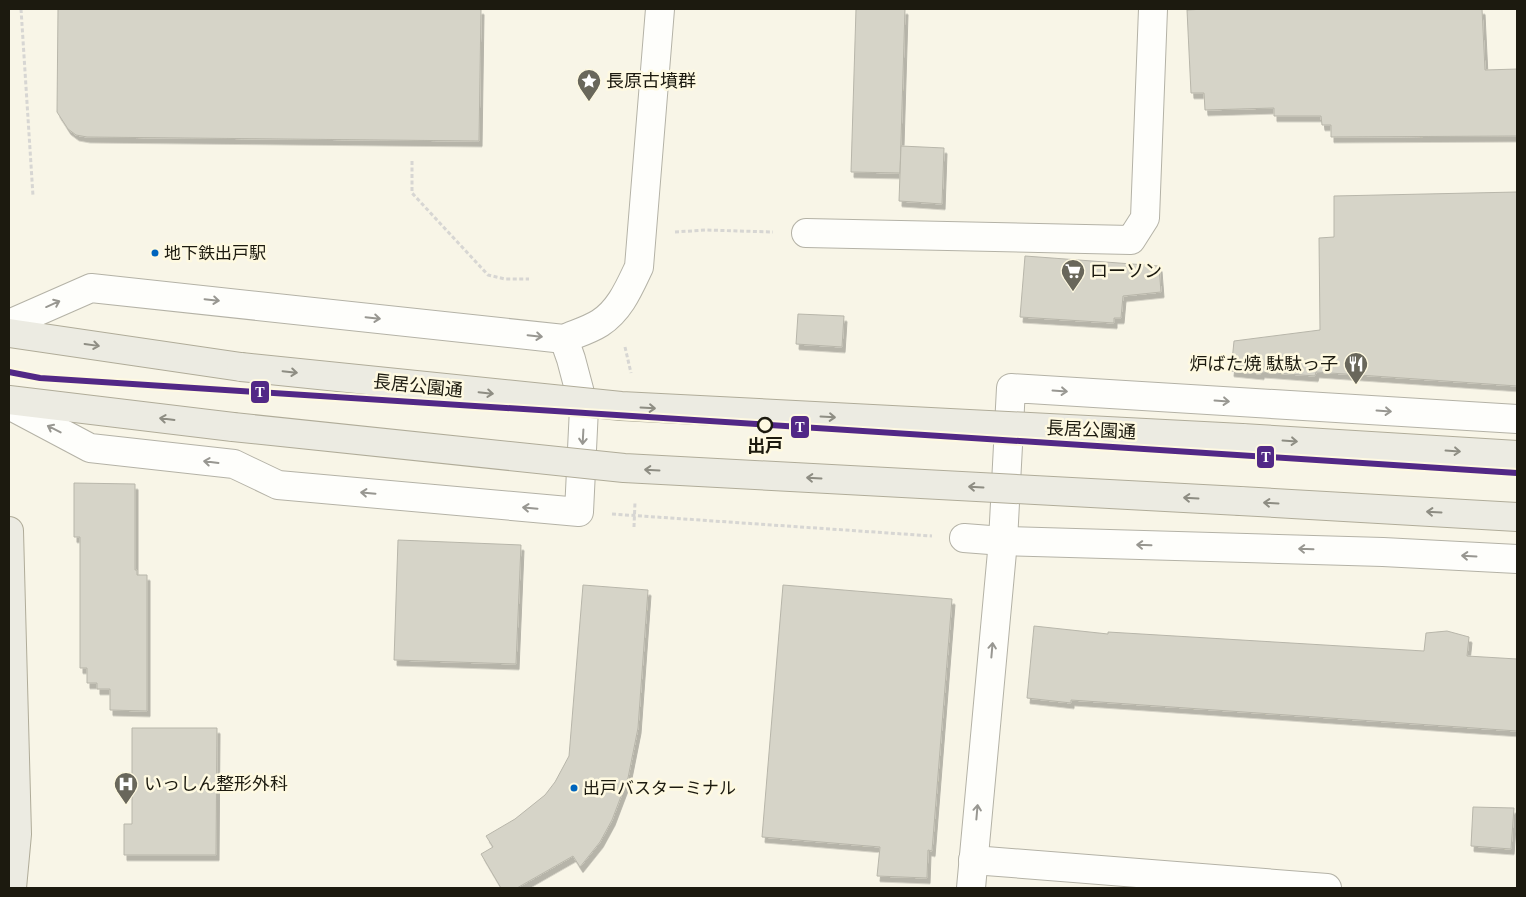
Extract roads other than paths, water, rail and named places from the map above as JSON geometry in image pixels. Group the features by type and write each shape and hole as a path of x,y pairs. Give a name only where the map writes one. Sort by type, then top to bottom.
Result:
{"main road":[{"name":"長居公園通","path":"9,334 241,367 621,406 1242,438 1517,455"},
{"path":"9,400 233,427 624,468 1517,517"},
{"path":"9,531 17,834 12,888"}],"street":[{"path":"9,324 91,288 564,339 598,325 610,316 623,300 639,267 660,9"},
{"path":"806,233 1131,240 1145,218 1153,9"},
{"path":"9,405 90,448 234,464 278,485 579,512 584,408 564,339"},
{"path":"971,888 1003,541 1011,388 1517,419"},
{"path":"964,538 1003,541 1382,552 1517,559"},
{"path":"973,860 1327,888"}],"place":[{"name":"長原古墳群","path":"589,102"},
{"name":"地下鉄出戸駅","path":"155,253"},
{"name":"ローソン","path":"1073,292"},
{"name":"炉ばた焼 駄駄っ子","path":"1356,385"},
{"name":"出戸","path":"765,425"},
{"name":"出戸バスターミナル","path":"574,788"},
{"name":"いっしん整形外科","path":"126,805"}]}
